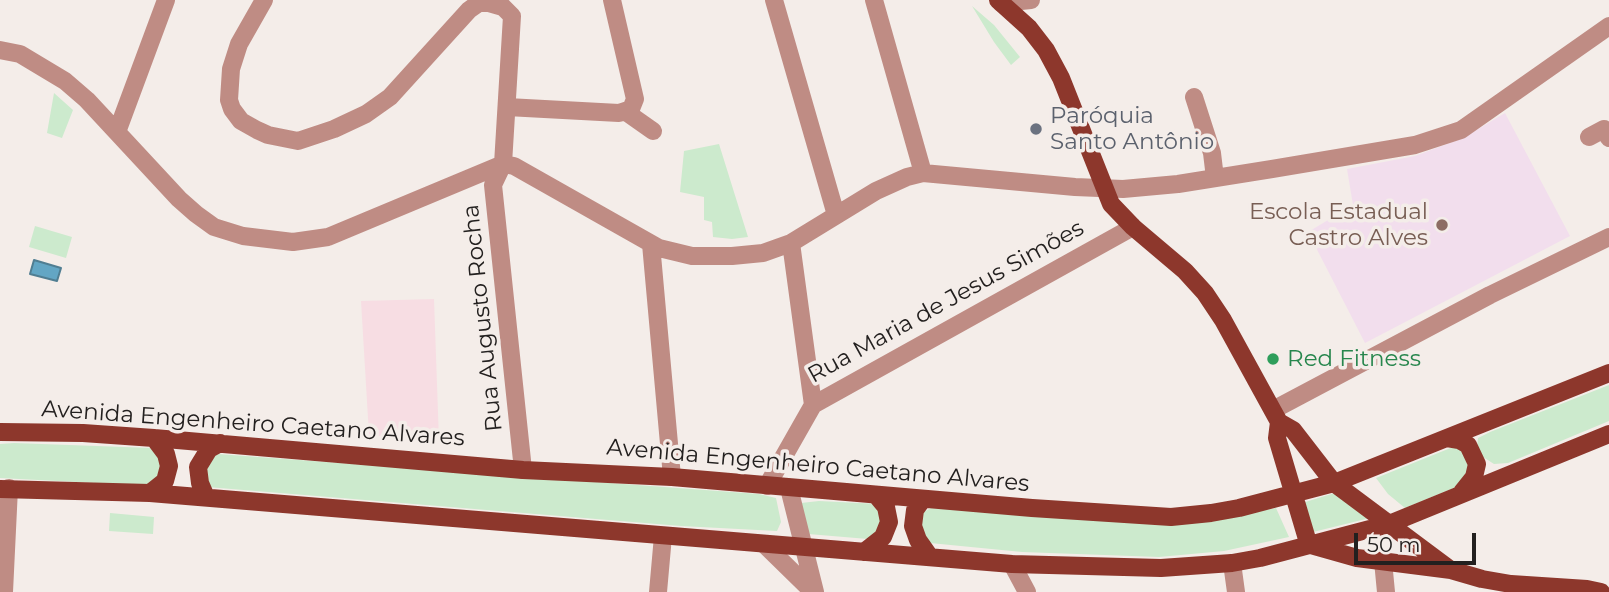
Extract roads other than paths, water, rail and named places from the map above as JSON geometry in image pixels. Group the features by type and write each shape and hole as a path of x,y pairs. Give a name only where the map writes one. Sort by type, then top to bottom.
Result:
{"main road":[{"path":"1000,1 1029,28 1046,50 1061,78 1111,204 1133,227 1185,271 1205,293 1276,416 1293,430 1334,483 1451,570"},
{"name":"Avenida Engenheiro Caetano Alvares","path":"0,432 83,433 154,438 523,470 672,477 1171,517 1211,513 1334,483 1609,373"},
{"path":"1276,416 1277,438 1311,545"},
{"path":"5,489 206,497 1012,564 1161,568 1232,563 1260,558 1389,524 1609,435"},
{"path":"150,493 165,481 169,466 166,454 154,438"},
{"path":"1447,438 1468,445 1477,464 1474,477 1459,495"},
{"path":"206,497 200,484 198,467 209,449 220,443"},
{"path":"864,552 883,537 889,522 886,507 876,495"},
{"path":"923,499 915,510 913,526 918,540 930,557"},
{"path":"1311,545 1335,553 1451,570 1511,584 1603,590"}],"street":[{"path":"117,132 166,0"},
{"name":"Rua Augusto Rocha","path":"264,0 239,44 228,93 232,109 241,121 268,135 298,141 317,136 366,114 390,97 469,10 479,3 489,2 503,7 512,16 503,164 494,185 523,470"},
{"path":"612,0 635,99 631,109 626,112"},
{"path":"775,0 836,215"},
{"path":"874,0 923,173"},
{"path":"1000,1 1031,0"},
{"path":"0,50 20,54 65,81 196,214 214,227 243,236 293,242 328,237 503,164 514,166 659,248 692,256 732,256 763,253 791,243 877,191 907,177 923,173 1124,189 1215,178 1415,145 1461,130 1609,26"},
{"path":"1195,97 1212,153 1215,178"},
{"path":"507,107 626,112 653,131"},
{"path":"1589,137 1604,128 1609,138"},
{"name":"Rua Maria de Jesus Simões","path":"791,243 813,405 1133,227"},
{"path":"1276,416 1490,295 1609,237"},
{"path":"651,244 672,477"},
{"path":"767,486 813,405"},
{"path":"789,488 814,592"},
{"path":"4,592 5,489"},
{"path":"657,592 663,536"},
{"path":"764,544 814,592"},
{"path":"1384,561 1386,592"},
{"path":"1232,563 1236,592"},
{"path":"1012,564 1027,592"}],"water":[{"path":"34,260 61,268 57,281 30,274"}],"place":[{"name":"Paróquia Santo Antônio","path":"1036,129"},
{"name":"Escola Estadual Castro Alves","path":"1442,225"},
{"name":"Red Fitness","path":"1273,359"}]}
